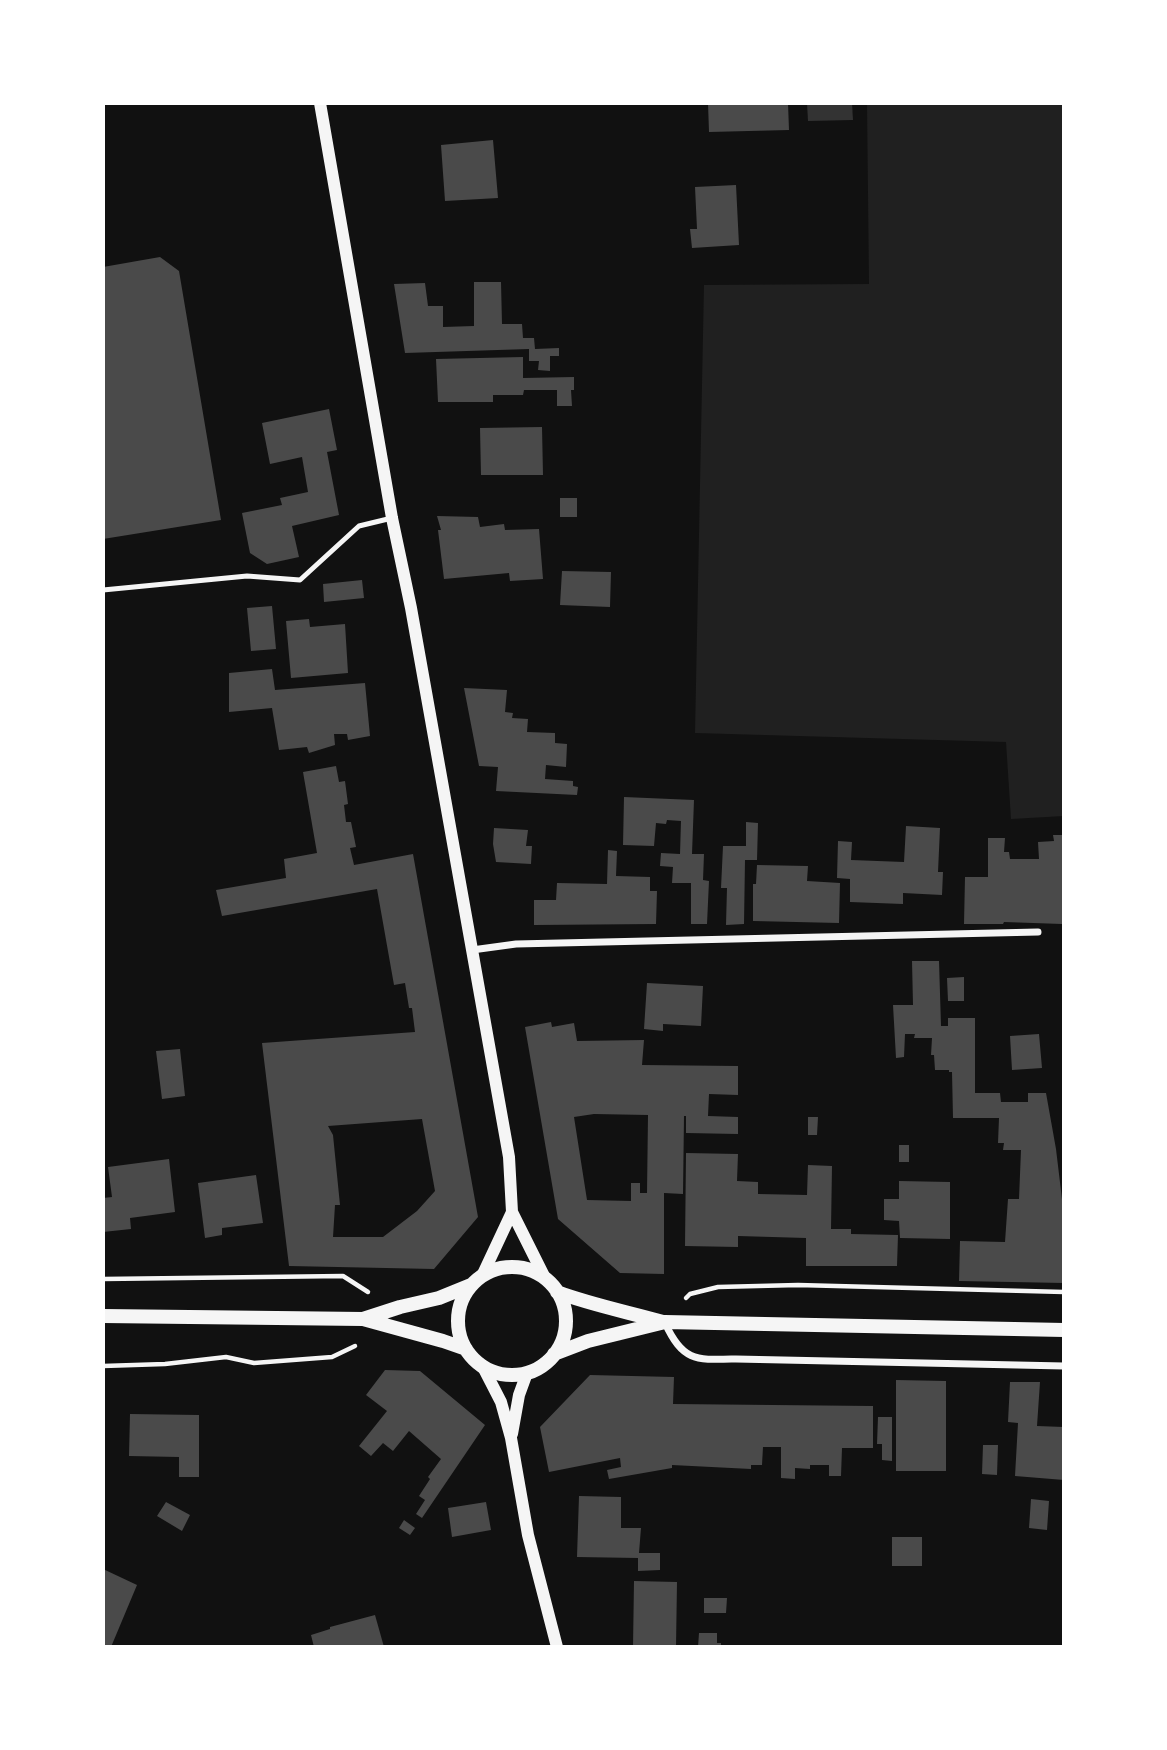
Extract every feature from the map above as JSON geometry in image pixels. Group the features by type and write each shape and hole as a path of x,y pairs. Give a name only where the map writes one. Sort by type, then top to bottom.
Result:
{"main road":[{"path":"363,1320 400,1307 439,1298 476,1280 502,1268 525,1268 545,1279 557,1293 565,1313 564,1335 554,1354 542,1366 527,1373 504,1375 483,1367 473,1359 458,1332 458,1313 476,1280"},
{"path":"557,1293 664,1322 1064,1330"},
{"path":"103,1316 363,1320 466,1349"},
{"path":"554,1354 588,1341 664,1322"}],"street":[{"path":"320,103 392,518 411,608 509,1157 512,1212 545,1279"},
{"path":"472,950 516,944 1038,932"},
{"path":"476,1280 512,1212"},
{"path":"664,1322 673,1341 687,1355 704,1360 1064,1366"},
{"path":"483,1367 501,1402 511,1438 528,1535 557,1647"},
{"path":"511,1438 519,1395 527,1373"}],"lane":[{"path":"103,590 247,576 300,580 359,526 392,518"}],"path":[{"path":"103,1279 343,1276"},
{"path":"664,1322 690,1294 718,1286 798,1285 1064,1292"},
{"path":"103,1366 166,1364 226,1357 254,1363 332,1357"}],"shaded area":[{"path":"807,103 852,103 853,120 808,121"},
{"path":"867,103 1064,103 1064,816 1011,819 1006,742 695,733 704,285 869,284"}],"building":[{"path":"708,103 788,103 789,130 709,132"},
{"path":"493,140 498,198 445,201 441,145"},
{"path":"736,185 739,245 692,248 690,229 697,229 695,187"},
{"path":"160,257 179,271 221,520 103,539 103,267"},
{"path":"474,282 501,282 502,324 522,324 523,338 534,338 535,349 559,348 559,356 550,356 550,371 538,370 539,361 529,361 529,349 405,353 394,284 425,283 428,306 443,306 443,327 474,326"},
{"path":"523,357 523,378 574,377 572,406 557,406 557,390 524,390 523,395 493,395 493,402 438,402 436,359"},
{"path":"329,409 337,450 327,452 339,515 292,526 299,557 267,564 250,553 242,513 282,505 280,498 308,492 302,457 270,464 262,423"},
{"path":"542,427 543,475 481,475 480,428"},
{"path":"560,498 577,498 577,517 560,517"},
{"path":"437,516 478,517 480,527 504,524 505,530 539,529 543,579 510,581 509,573 444,579 438,530 441,530"},
{"path":"562,571 611,572 610,607 560,605"},
{"path":"362,580 364,598 324,602 323,584"},
{"path":"272,606 276,649 251,651 247,608"},
{"path":"309,619 310,627 345,624 348,673 291,678 286,621"},
{"path":"272,669 275,690 365,683 370,736 348,740 347,734 334,734 335,745 309,753 307,747 279,750 272,708 229,712 229,673"},
{"path":"464,688 507,690 505,712 513,713 512,718 528,719 527,732 555,733 555,743 567,744 566,767 546,765 545,779 573,781 573,786 578,787 577,795 496,791 498,767 479,766"},
{"path":"336,766 339,782 345,781 348,804 344,805 346,822 351,822 356,847 350,848 354,865 413,854 478,1217 434,1269 289,1266 262,1043 415,1032 405,983 394,985 377,889 222,916 216,890 286,878 284,859 317,853 303,772","holes":["422,1119 435,1191 417,1211 383,1237 333,1237 335,1205 340,1205 333,1135 328,1126"]},
{"path":"624,797 694,800 692,854 704,854 703,880 709,881 707,924 691,924 691,883 672,883 673,867 660,866 661,853 680,854 681,821 667,820 666,824 656,823 654,846 623,845"},
{"path":"746,822 758,823 757,860 745,860 744,924 726,925 727,888 721,888 723,846 746,846"},
{"path":"906,826 940,828 938,872 943,872 942,895 903,893 903,904 850,902 850,879 837,878 838,841 852,842 851,860 904,862"},
{"path":"494,828 528,830 526,846 532,846 531,864 496,862"},
{"path":"1053,835 1064,835 1062,924 964,924 965,877 988,877 988,838 1005,838 1004,852 1009,852 1010,859 1039,859 1038,842 1054,841"},
{"path":"608,850 617,851 616,876 650,877 650,891 657,891 656,924 534,925 534,900 556,900 557,883 607,884"},
{"path":"757,865 808,866 807,881 840,883 839,923 753,921 753,884 756,884"},
{"path":"912,961 939,961 941,1026 948,1026 948,1018 975,1018 975,1093 1000,1093 1001,1102 1028,1102 1028,1093 1046,1093 1064,1216 1064,1283 959,1281 960,1241 1005,1242 1008,1199 1019,1199 1021,1150 1003,1150 1004,1143 998,1143 999,1118 953,1118 952,1072 935,1070 934,1055 931,1055 932,1038 914,1038 915,1034 905,1034 904,1057 896,1058 893,1005 913,1005"},
{"path":"964,977 964,1001 948,1001 947,978"},
{"path":"647,983 703,986 701,1026 663,1024 663,1031 644,1029"},
{"path":"551,1022 552,1027 574,1023 577,1041 644,1040 642,1065 738,1066 738,1095 709,1094 708,1116 738,1117 738,1134 686,1133 684,1116 683,1194 664,1193 664,1274 620,1273 558,1219 525,1027","holes":["594,1114 648,1115 647,1193 640,1193 640,1183 631,1183 631,1201 587,1200 574,1117"]},
{"path":"1039,1034 1042,1068 1012,1070 1010,1036"},
{"path":"180,1049 185,1096 162,1099 156,1051"},
{"path":"808,1117 818,1117 817,1135 808,1135"},
{"path":"899,1145 909,1145 909,1162 899,1162"},
{"path":"686,1153 738,1154 737,1181 758,1182 758,1194 807,1195 808,1165 832,1166 831,1229 851,1229 851,1234 898,1235 897,1266 806,1266 806,1238 738,1236 738,1247 685,1246"},
{"path":"169,1159 175,1212 130,1218 131,1229 103,1232 103,1198 112,1197 108,1167"},
{"path":"256,1175 263,1223 222,1228 222,1235 205,1238 198,1183"},
{"path":"899,1181 950,1182 950,1239 900,1238 899,1221 884,1220 884,1199 899,1199"},
{"path":"385,1370 420,1371 485,1425 422,1518 416,1514 425,1500 419,1496 441,1459 409,1431 393,1451 383,1443 371,1456 359,1446 387,1411 366,1395"},
{"path":"590,1375 674,1377 673,1404 873,1406 873,1448 842,1448 841,1476 829,1476 829,1465 810,1465 810,1469 795,1468 795,1479 781,1478 781,1447 763,1447 762,1465 751,1465 751,1469 672,1465 672,1468 609,1479 607,1470 621,1467 620,1458 549,1472 540,1427"},
{"path":"896,1380 946,1381 946,1471 896,1471"},
{"path":"1010,1382 1040,1382 1037,1426 1064,1427 1064,1480 1015,1476 1018,1423 1008,1422"},
{"path":"130,1414 199,1415 199,1477 179,1477 179,1457 129,1456"},
{"path":"878,1417 892,1417 892,1461 882,1460 882,1444 877,1444"},
{"path":"983,1445 998,1445 997,1475 982,1474"},
{"path":"579,1496 621,1497 621,1528 641,1528 639,1553 660,1553 660,1570 638,1571 638,1558 577,1557"},
{"path":"1031,1499 1049,1501 1047,1530 1029,1528"},
{"path":"166,1502 190,1515 182,1531 157,1516"},
{"path":"486,1502 491,1530 452,1537 448,1508"},
{"path":"404,1520 415,1528 410,1535 399,1528"},
{"path":"892,1537 922,1537 922,1566 892,1566"},
{"path":"103,1569 137,1585 111,1647 103,1647"},
{"path":"634,1581 677,1582 676,1647 633,1647"},
{"path":"704,1598 727,1598 726,1613 704,1613"},
{"path":"375,1615 384,1647 314,1647 311,1635"},
{"path":"699,1633 717,1633 717,1643 721,1643 721,1647 698,1647"}]}
